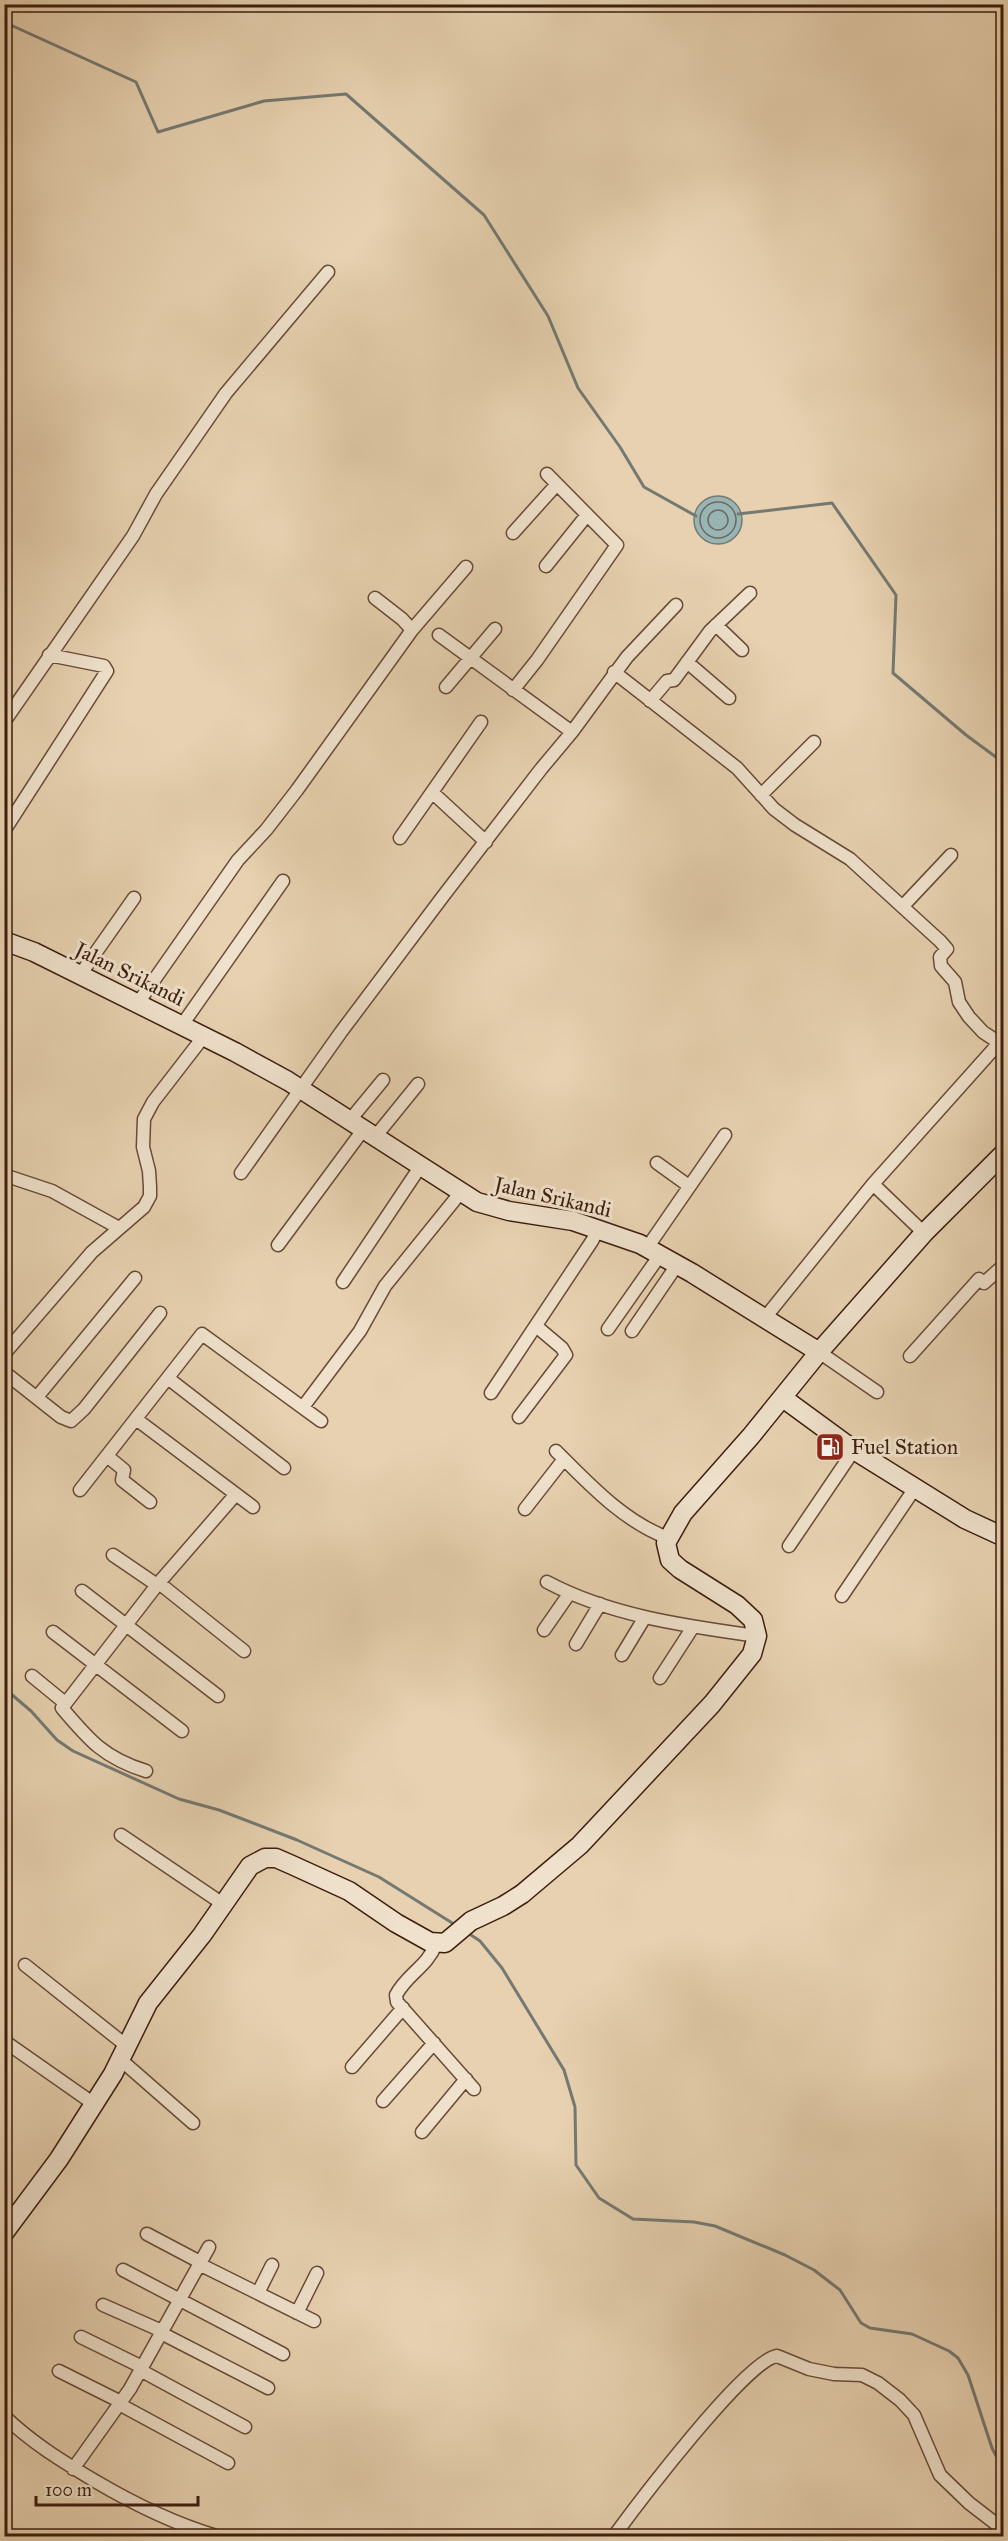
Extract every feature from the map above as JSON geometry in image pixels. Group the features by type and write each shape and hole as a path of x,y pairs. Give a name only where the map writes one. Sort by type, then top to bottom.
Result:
{"street":[{"path":"4,722 133,536 156,494 226,393 328,272"},
{"path":"513,690 537,660 617,545 547,474"},
{"path":"513,533 556,484"},
{"path":"546,566 587,515"},
{"path":"138,1003 238,860 266,830 291,797 412,630 466,567"},
{"path":"650,700 667,681 674,680 716,625 750,593"},
{"path":"375,598 394,612 412,630"},
{"path":"241,1173 405,945 572,732 621,665 676,605"},
{"path":"716,625 742,650"},
{"path":"446,687 495,629"},
{"path":"439,635 572,732"},
{"path":"4,831 107,671 104,666 49,655"},
{"path":"687,662 729,698"},
{"path":"621,665 650,700 737,768 774,809 795,825 850,859 903,906 947,950 940,957 941,966 955,982 959,1002 976,1025 1001,1045 873,1184 764,1319"},
{"path":"400,838 481,722"},
{"path":"761,795 814,742"},
{"path":"433,793 486,842"},
{"path":"903,906 951,855"},
{"path":"182,1025 283,881"},
{"path":"80,975 134,898"},
{"name":"Jalan Srikandi","path":"4,941 138,1003 301,1089 460,1192 486,1205 599,1228 653,1251 819,1353"},
{"path":"4,1354 92,1251 144,1207 150,1196 149,1171 143,1147 142,1129 147,1110 204,1036"},
{"path":"279,1245 362,1129 383,1080"},
{"path":"362,1129 418,1084"},
{"path":"608,1329 689,1186 725,1135"},
{"path":"422,2132 470,2084 397,2002 396,1995 399,1988 428,1961 444,1941 471,1921 522,1894 580,1845 712,1704 752,1654 757,1636 753,1620 737,1605 690,1576 670,1560 666,1548 668,1538 683,1513 924,1233 1002,1157"},
{"path":"657,1163 689,1186"},
{"path":"343,1282 420,1167"},
{"path":"4,1175 52,1191 118,1228"},
{"path":"873,1184 924,1233"},
{"path":"303,1407 360,1331 385,1286 460,1192"},
{"path":"491,1393 599,1228"},
{"path":"632,1331 677,1265"},
{"path":"910,1356 979,1279 984,1283 1004,1265"},
{"path":"37,1397 135,1278"},
{"path":"4,1372 61,1417 71,1421 84,1409 160,1313"},
{"path":"519,1418 566,1355 562,1348 536,1326"},
{"path":"80,1490 202,1334 321,1421"},
{"path":"819,1353 877,1392"},
{"path":"169,1378 284,1468"},
{"path":"783,1398 854,1450 965,1519 1004,1537"},
{"path":"136,1419 253,1507"},
{"path":"789,1546 854,1450"},
{"path":"525,1509 560,1455 616,1507 642,1526 668,1538"},
{"path":"107,1456 124,1470 122,1480 150,1502"},
{"path":"842,1596 915,1488"},
{"path":"146,1771 121,1763 88,1739 62,1708 158,1584 236,1494"},
{"path":"113,1555 158,1584 244,1651"},
{"path":"547,1582 569,1594 645,1617 693,1627 757,1636"},
{"path":"82,1591 218,1696"},
{"path":"544,1630 569,1594"},
{"path":"576,1644 600,1604"},
{"path":"622,1655 645,1617"},
{"path":"660,1678 693,1627"},
{"path":"52,1632 182,1731"},
{"path":"32,1676 65,1703"},
{"path":"121,1835 223,1904"},
{"path":"4,2234 53,2168 94,2104 125,2053 148,2003 202,1935 250,1866 265,1858 276,1858 349,1891 396,1923 444,1941"},
{"path":"25,1965 125,2053 193,2123"},
{"path":"352,2067 403,2008"},
{"path":"4,2040 94,2104"},
{"path":"383,2101 434,2043"},
{"path":"147,2234 314,2321"},
{"path":"73,2469 141,2369 209,2247"},
{"path":"258,2293 272,2265"},
{"path":"123,2270 181,2298 283,2354"},
{"path":"297,2313 317,2273"},
{"path":"103,2305 162,2332 268,2388"},
{"path":"81,2337 245,2427"},
{"path":"614,2536 656,2479 697,2431 755,2369 771,2357 777,2356 809,2369 834,2374 862,2375 878,2382 914,2415 940,2475 969,2503 1004,2530"},
{"path":"59,2371 228,2463"},
{"path":"4,2416 29,2439 73,2469 150,2512 179,2525 216,2536"}],"water":[{"path":"713,496 723,496 735,503 742,515 742,525 735,537 723,544 713,544 698,533 694,525 694,515 705,500"}],"waterway":[{"path":"4,22 136,82 158,132 264,101 346,94 484,215 548,316 578,388 620,447 644,487 696,516"},
{"path":"738,514 832,503 896,595 893,673 966,735 1004,763"},
{"path":"4,1688 31,1711 57,1740 73,1751 179,1799 219,1810 297,1840 379,1877 457,1926"},
{"path":"468,1933 480,1941 502,1968 564,2070 575,2107 576,2165 599,2198 633,2219 694,2222 715,2226 785,2255 814,2270 840,2290 861,2323 870,2328 912,2334 949,2351 958,2358 968,2375 992,2448 1004,2471"}],"place":[{"name":"Fuel Station","path":"830,1447"}]}
